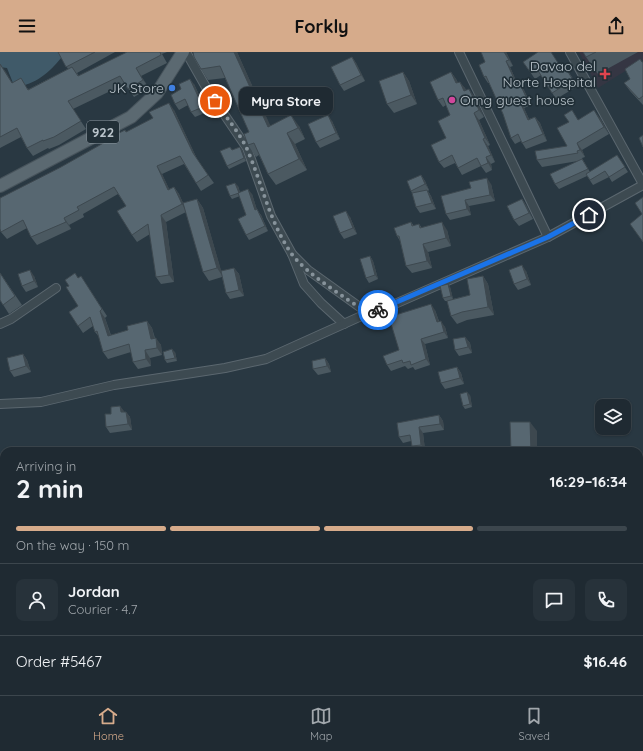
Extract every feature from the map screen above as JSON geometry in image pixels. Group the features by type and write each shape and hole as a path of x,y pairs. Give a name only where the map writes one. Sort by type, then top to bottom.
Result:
{"main road":[{"name":"922","path":"0,186 131,117 157,93 184,52"}],"street":[{"path":"184,52 247,148 271,216 292,254 304,284 321,303 344,324"},
{"path":"459,52 548,237"},
{"path":"0,404 41,402 114,385 225,368 266,359 368,313 388,307 548,237 643,185 570,52"},
{"path":"292,254 308,270 368,313"},
{"path":"0,324 11,319 56,288"}],"shaded area":[{"path":"0,52 66,52 42,77 22,86 13,83 7,68 0,67"},
{"name":"Davao del Norte Hospital","path":"579,52 643,52 643,60 598,88"}],"building":[{"path":"58,52 95,52 66,67"},
{"path":"127,52 160,52 161,55 136,68 143,80 128,89 120,76 68,101 81,121 54,137 43,140 27,148 17,128 0,137 0,64 12,83 21,78 28,90 72,67 78,76"},
{"path":"193,52 234,52 268,127 291,115 298,128 287,133 299,159 268,174 254,143 248,145 244,134 249,132 220,66 201,69 194,57"},
{"path":"481,52 504,52 509,60 506,61 516,83 519,82 527,99 520,102 528,120 535,117 543,134 522,143 518,134 511,138 503,114 486,76 484,77 479,65 485,62"},
{"path":"538,52 551,52 562,69 565,67 573,80 552,93 537,69 531,73 523,62"},
{"path":"583,52 596,52 586,57"},
{"path":"352,57 361,75 340,85 331,67"},
{"path":"640,59 643,62 643,96 639,99 624,83 630,79 625,69"},
{"path":"403,72 411,95 387,104 379,81"},
{"path":"451,72 456,83 460,82 464,91 469,89 479,110 474,113 485,138 483,139 491,155 486,157 488,163 481,166 477,158 458,168 452,155 439,162 431,145 446,138 438,121 450,115 443,98 438,100 430,82"},
{"path":"190,79 203,107 191,112 185,99 175,104 171,95 181,89 179,84"},
{"path":"169,103 193,153 208,175 196,183 180,156 157,166 168,190 174,187 182,204 161,215 169,275 156,277 148,224 132,235 117,211 126,206 114,187 77,207 79,210 64,218 66,222 31,237 23,220 1,232 0,198 61,167 114,137 113,136 125,130 126,132 153,118 149,112"},
{"path":"572,110 578,120 594,110 604,127 577,143 580,150 577,151 578,153 537,160 535,151 567,146 557,128 569,122 564,115"},
{"path":"328,115 336,133 316,142 308,124"},
{"path":"643,135 643,147 639,138"},
{"path":"230,147 232,150 240,147 244,158 227,166 220,151"},
{"path":"617,155 625,167 609,177 605,171 590,180 586,174"},
{"path":"582,159 588,169 555,184 550,174"},
{"path":"421,175 425,184 411,191 407,181"},
{"path":"487,178 490,195 465,200 467,209 446,214 441,196 471,188 469,182"},
{"path":"235,183 239,193 230,196 226,186"},
{"path":"248,189 255,210 257,209 265,226 246,235 238,219 246,215 238,193"},
{"path":"427,190 432,203 416,207 412,193"},
{"path":"643,197 643,242 630,224 642,214 635,203"},
{"path":"197,199 217,268 203,272 183,203"},
{"path":"522,199 529,213 514,220 507,206"},
{"path":"346,211 353,228 340,233 333,216"},
{"path":"411,222 412,226 419,224 420,228 442,222 446,238 423,244 427,261 406,266 399,236 397,236 394,228"},
{"path":"370,256 375,275 366,278 360,259"},
{"path":"522,265 527,279 514,284 509,270"},
{"path":"234,268 239,290 226,293 221,271"},
{"path":"30,270 34,281 22,286 18,274"},
{"path":"0,273 15,296 3,305 0,300"},
{"path":"75,273 78,278 81,276 102,309 100,311 108,336 128,330 127,326 147,321 151,339 156,338 157,348 145,350 146,359 133,362 129,344 103,352 97,331 95,332 90,317 78,326 69,312 78,306 66,287 69,286 65,280"},
{"path":"483,276 488,307 462,312 451,316 447,301 470,295 467,279"},
{"path":"448,284 451,296 443,298 440,286"},
{"path":"431,304 437,322 441,321 444,332 421,339 426,359 411,365 410,361 403,363 402,360 387,365 383,356 399,350 389,317"},
{"path":"465,337 468,347 455,350 453,339"},
{"path":"172,349 175,358 165,360 163,352"},
{"path":"23,354 26,366 10,371 7,358"},
{"path":"325,358 327,366 313,369 312,361"},
{"path":"457,367 460,378 441,383 438,372"},
{"path":"467,392 470,404 463,406 460,394"},
{"path":"120,406 121,412 126,412 128,424 106,427 105,414 111,414 111,407"},
{"path":"439,415 440,424 419,427 421,445 412,446 410,435 399,437 397,423"},
{"path":"510,422 530,422 531,447 511,447"}],"way so far":[{"path":"215,101 247,148 271,216 292,254 308,270 368,313 378,310"}],"place":[{"name":"Davao del Norte Hospital","path":"605,74"},
{"name":"JK Store","path":"172,88"},
{"name":"Omg guest house","path":"452,100"},
{"name":"Myra Store","path":"215,101"}],"route":[{"path":"378,310 548,237 589,215"}]}
